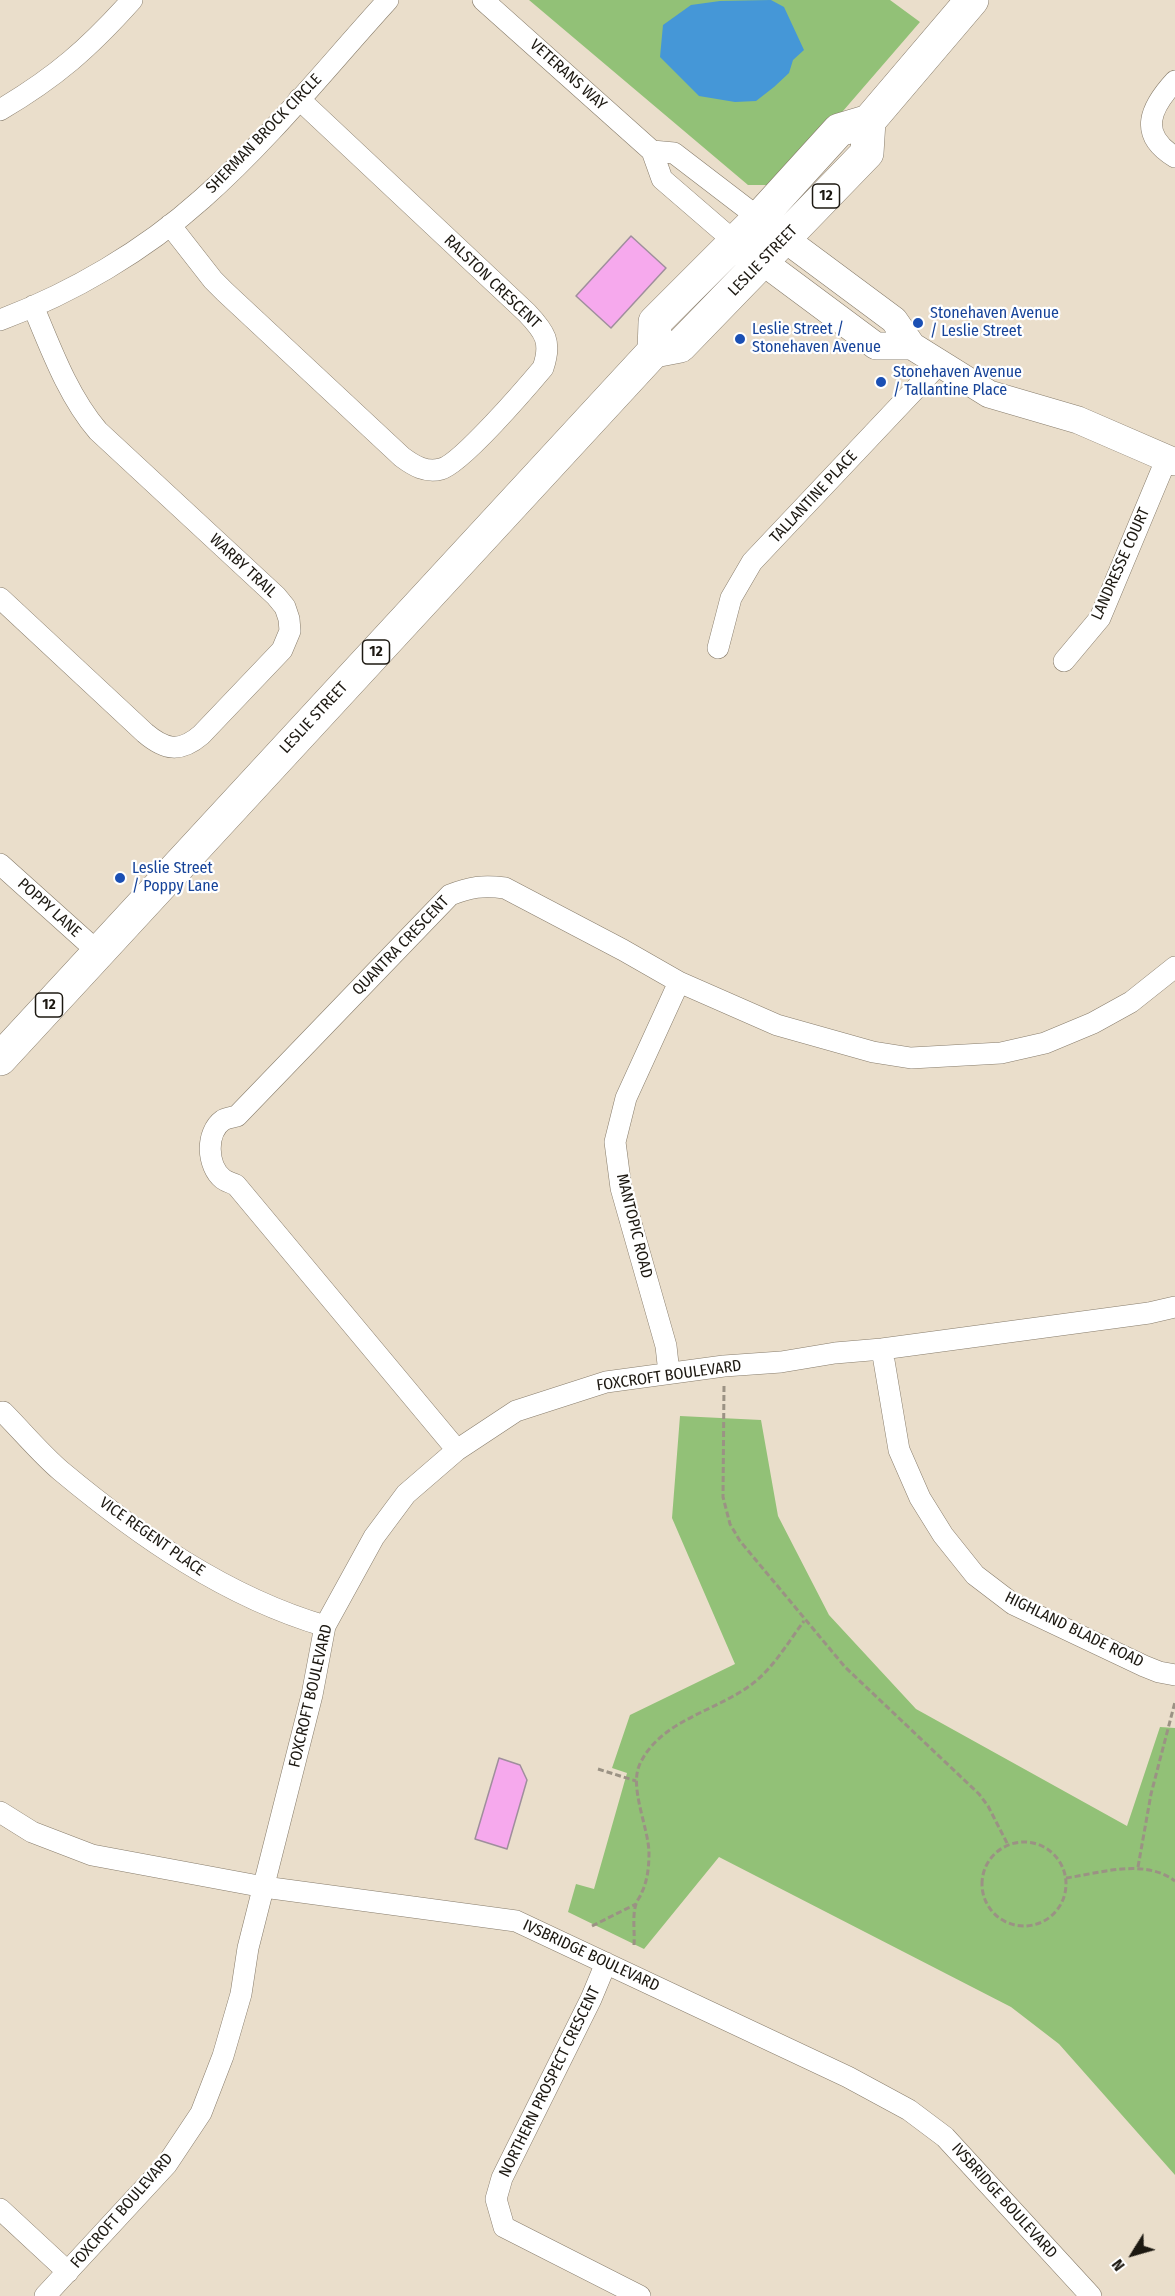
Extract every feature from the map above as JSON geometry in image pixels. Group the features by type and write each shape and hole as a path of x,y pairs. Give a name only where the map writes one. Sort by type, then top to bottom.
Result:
{"main road":[{"path":"869,121 972,0"},
{"name":"LESLIE STREET","path":"0,1059 654,351 680,346 867,153 869,121 839,130 759,218 655,322 654,351"}],"street":[{"path":"0,110 28,93 78,56 96,40 132,0"},
{"name":"SHERMAN BROCK CIRCLE","path":"0,320 33,306 136,249 170,225 227,177 388,0"},
{"name":"VETERANS WAY","path":"483,0 652,151 662,180 735,242"},
{"path":"1175,81 1160,98 1151,114 1154,135 1165,150 1175,156"},
{"name":"RALSTON CRESCENT","path":"170,225 213,280 402,458 413,465 432,471 443,469 460,458 543,368 547,355 547,341 540,327 527,313 299,99"},
{"name":"VETERANS WAY","path":"652,151 674,153 785,238"},
{"path":"785,238 894,320 912,346 989,394 1078,420 1171,461"},
{"path":"735,242 876,346 912,346"},
{"name":"WARBY TRAIL","path":"0,598 145,734 167,747 180,747 193,742 201,735 282,650 290,631 285,607 276,596 98,431 86,417 67,383 33,306"},
{"name":"TALLANTINE PLACE","path":"718,648 731,598 752,562 939,364"},
{"name":"LANDRESSE COURT","path":"1064,661 1100,618 1171,461"},
{"name":"POPPY LANE","path":"0,864 98,952"},
{"name":"QUANTRA CRESCENT","path":"458,1450 236,1185 224,1180 216,1171 211,1159 210,1145 214,1132 223,1120 237,1116 450,895 470,887 486,885 505,888 679,982 777,1025 873,1052 911,1058 964,1057 1001,1053 1045,1043 1093,1023 1131,1002 1175,967"},
{"name":"MANTOPIC ROAD","path":"669,1373 666,1346 621,1188 615,1142 626,1098 679,982"},
{"name":"FOXCROFT BOULEVARD","path":"45,2296 167,2164 201,2113 223,2056 241,1994 248,1948 312,1695 325,1626 374,1537 406,1494 458,1450 516,1411 606,1382 724,1366 781,1362 835,1353 882,1349 1175,1307"},
{"name":"HIGHLAND BLADE ROAD","path":"882,1349 898,1450 920,1498 943,1535 975,1575 1013,1604 1144,1666 1175,1675"},
{"name":"VICE REGENT PLACE","path":"3,1412 59,1470 147,1538 221,1584 291,1616 325,1626"},
{"name":"IVSBRIDGE BOULEVARD","path":"0,1812 32,1832 92,1855 264,1887 516,1921 849,2077 909,2110 945,2137 1091,2296"},
{"name":"NORTHERN PROSPECT CRESCENT","path":"606,1963 591,1999 502,2178 496,2199 504,2227 640,2296"},
{"path":"0,2209 68,2272"}],"path":[{"path":"724,1366 723,1497 730,1524 740,1541 844,1667 980,1794 1008,1845"},
{"path":"634,1945 636,1904 647,1879 649,1863 649,1849 636,1781 643,1759 657,1741 670,1731 756,1681 767,1670 804,1620"},
{"path":"1138,1868 1151,1794 1175,1702"},
{"path":"598,1769 636,1781"},
{"path":"1027,1842 1045,1848 1059,1861 1066,1878 1065,1893 1060,1906 1050,1917 1038,1923 1023,1926 1003,1920 988,1905 982,1892 982,1877 987,1864 996,1852 1008,1845 1027,1842"},
{"path":"1066,1878 1138,1868 1167,1875 1175,1881"},
{"path":"592,1926 636,1904"}],"green space":[{"path":"529,0 890,0 920,22 779,185 748,185"},
{"path":"680,1416 761,1420 778,1516 829,1615 916,1709 1127,1826 1160,1727 1175,1728 1175,2175 1059,2044 1011,2007 719,1857 644,1949 568,1912 576,1884 594,1889 627,1773 612,1768 630,1715 735,1664 672,1518"}],"water":[{"path":"771,0 784,7 804,50 793,60 789,73 756,101 735,102 699,96 660,57 663,25 691,5 720,1"}],"building":[{"path":"631,236 666,268 611,328 576,296"},
{"path":"499,1758 520,1765 527,1780 507,1849 475,1839"}],"place":[{"name":"Stonehaven Avenue / Leslie Street","path":"918,323"},
{"name":"Leslie Street / Stonehaven Avenue","path":"740,339"},
{"name":"Stonehaven Avenue / Tallantine Place","path":"881,382"},
{"name":"Leslie Street / Poppy Lane","path":"120,878"}]}
